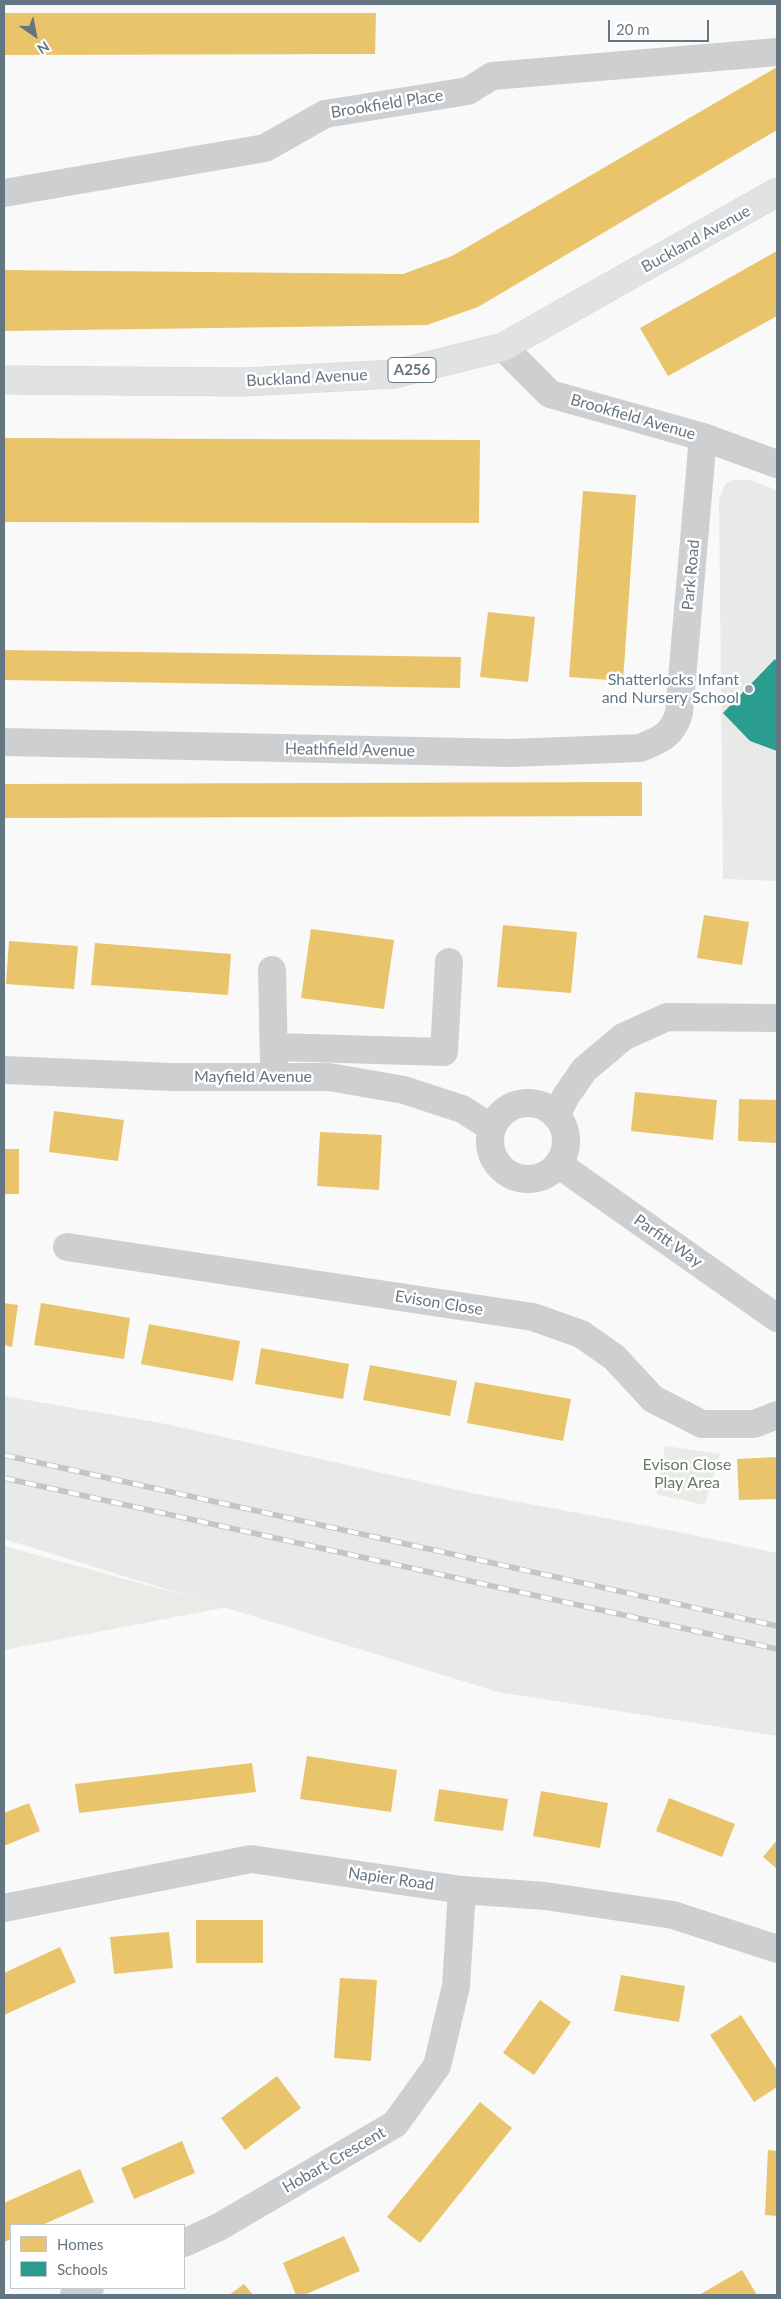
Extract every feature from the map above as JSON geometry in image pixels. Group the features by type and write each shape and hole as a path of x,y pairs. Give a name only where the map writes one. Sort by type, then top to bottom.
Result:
{"main road":[{"name":"Buckland Avenue","path":"4,380 245,382 395,374 503,347 777,192"}],"street":[{"name":"Brookfield Place","path":"4,193 265,148 325,114 468,92 492,76 777,52"},
{"name":"Brookfield Avenue","path":"503,347 550,394 702,437 777,464"},
{"name":"Park Road","path":"679,713 702,437"},
{"name":"Heathfield Avenue","path":"4,742 511,753 640,748 656,742 674,728 679,713"},
{"path":"274,1047 444,1052 449,962"},
{"path":"272,970 274,1076"},
{"path":"556,1116 566,1096 584,1070 623,1037 658,1021 667,1018 777,1018"},
{"name":"Mayfield Avenue","path":"4,1070 170,1077 329,1077 404,1090 462,1109 492,1128"},
{"path":"537,1104 556,1116 563,1127 566,1140 564,1153 558,1164 549,1173 536,1178 524,1179 512,1176 501,1168 493,1158 490,1144 492,1128 499,1116 511,1107 537,1104"},
{"name":"Parfitt Way","path":"558,1164 777,1318"},
{"name":"Evison Close","path":"67,1246 533,1317 581,1334 614,1357 652,1399 702,1424 754,1424 777,1415"},
{"name":"Napier Road","path":"4,1908 251,1859 462,1890 544,1896 673,1915 777,1949"},
{"name":"Hobart Crescent","path":"185,2243 219,2227 395,2124 437,2066 456,1986 462,1890"},
{"path":"74,2295 88,2289"}],"shaded area":[{"name":"Shatterlocks Infant and Nursery School","path":"732,480 749,480 777,490 777,881 723,879 719,499 726,483"},
{"path":"4,1396 166,1424 471,1493 669,1530 777,1553 777,1736 498,1692 4,1539"}],"green space":[{"name":"Evison Close Play Area","path":"665,1446 720,1454 705,1505 656,1494"},
{"path":"4,1546 227,1607 4,1650"}],"building: Homes":[{"path":"4,13 376,13 375,54 4,55"},
{"path":"777,67 777,130 478,307 427,325 4,331 4,270 403,274 452,256"},
{"path":"777,251 777,316 668,376 640,328"},
{"path":"4,438 480,440 479,523 4,522"},
{"path":"583,491 636,495 623,681 569,677"},
{"path":"488,612 535,617 528,682 480,677"},
{"path":"4,650 461,657 460,688 4,680"},
{"path":"642,782 642,816 4,818 4,784"},
{"path":"704,915 749,922 742,965 697,958"},
{"path":"503,925 577,932 571,993 497,987"},
{"path":"311,929 394,940 384,1009 301,998"},
{"path":"9,941 78,946 74,989 6,984"},
{"path":"95,943 231,954 228,995 91,985"},
{"path":"635,1092 717,1100 713,1140 631,1131"},
{"path":"739,1099 777,1100 777,1143 738,1141"},
{"path":"54,1111 124,1120 118,1161 49,1152"},
{"path":"320,1132 382,1135 379,1190 317,1186"},
{"path":"4,1149 19,1149 19,1194 4,1194"},
{"path":"4,1303 18,1305 12,1347 4,1345"},
{"path":"41,1303 130,1318 124,1359 34,1345"},
{"path":"149,1324 240,1341 233,1381 141,1364"},
{"path":"261,1348 349,1364 343,1399 255,1384"},
{"path":"370,1365 457,1381 450,1416 363,1400"},
{"path":"475,1382 571,1399 563,1441 467,1423"},
{"path":"777,1457 777,1499 739,1500 737,1459"},
{"path":"307,1756 397,1770 391,1812 300,1799"},
{"path":"252,1763 256,1792 79,1813 75,1784"},
{"path":"439,1789 508,1799 503,1831 434,1821"},
{"path":"541,1791 608,1803 600,1848 533,1836"},
{"path":"669,1798 735,1824 722,1857 656,1831"},
{"path":"29,1803 40,1831 4,1846 4,1813"},
{"path":"777,1840 777,1869 763,1857"},
{"path":"196,1920 263,1920 263,1963 196,1963"},
{"path":"169,1932 173,1968 114,1974 110,1937"},
{"path":"60,1947 76,1982 4,2015 4,1973"},
{"path":"621,1975 685,1986 679,2022 614,2011"},
{"path":"340,1978 377,1980 371,2061 334,2058"},
{"path":"540,2000 571,2022 534,2075 503,2053"},
{"path":"741,2015 777,2070 777,2087 754,2102 710,2035"},
{"path":"277,2076 301,2108 245,2150 221,2118"},
{"path":"480,2102 512,2128 420,2243 387,2217"},
{"path":"182,2141 195,2173 134,2199 121,2168"},
{"path":"768,2150 777,2151 777,2216 765,2215"},
{"path":"80,2169 94,2202 44,2224 10,2224 10,2239 4,2242 4,2203"},
{"path":"344,2236 360,2271 304,2295 296,2295 283,2263"},
{"path":"742,2270 757,2295 699,2295"},
{"path":"244,2284 253,2295 229,2295"}],"building: Schools":[{"path":"775,659 777,662 777,751 750,741 723,713"}],"railway":[{"path":"4,1455 777,1626"},
{"path":"4,1478 777,1649"}],"place":[{"name":"Shatterlocks Infant and Nursery School","path":"749,689"}]}
